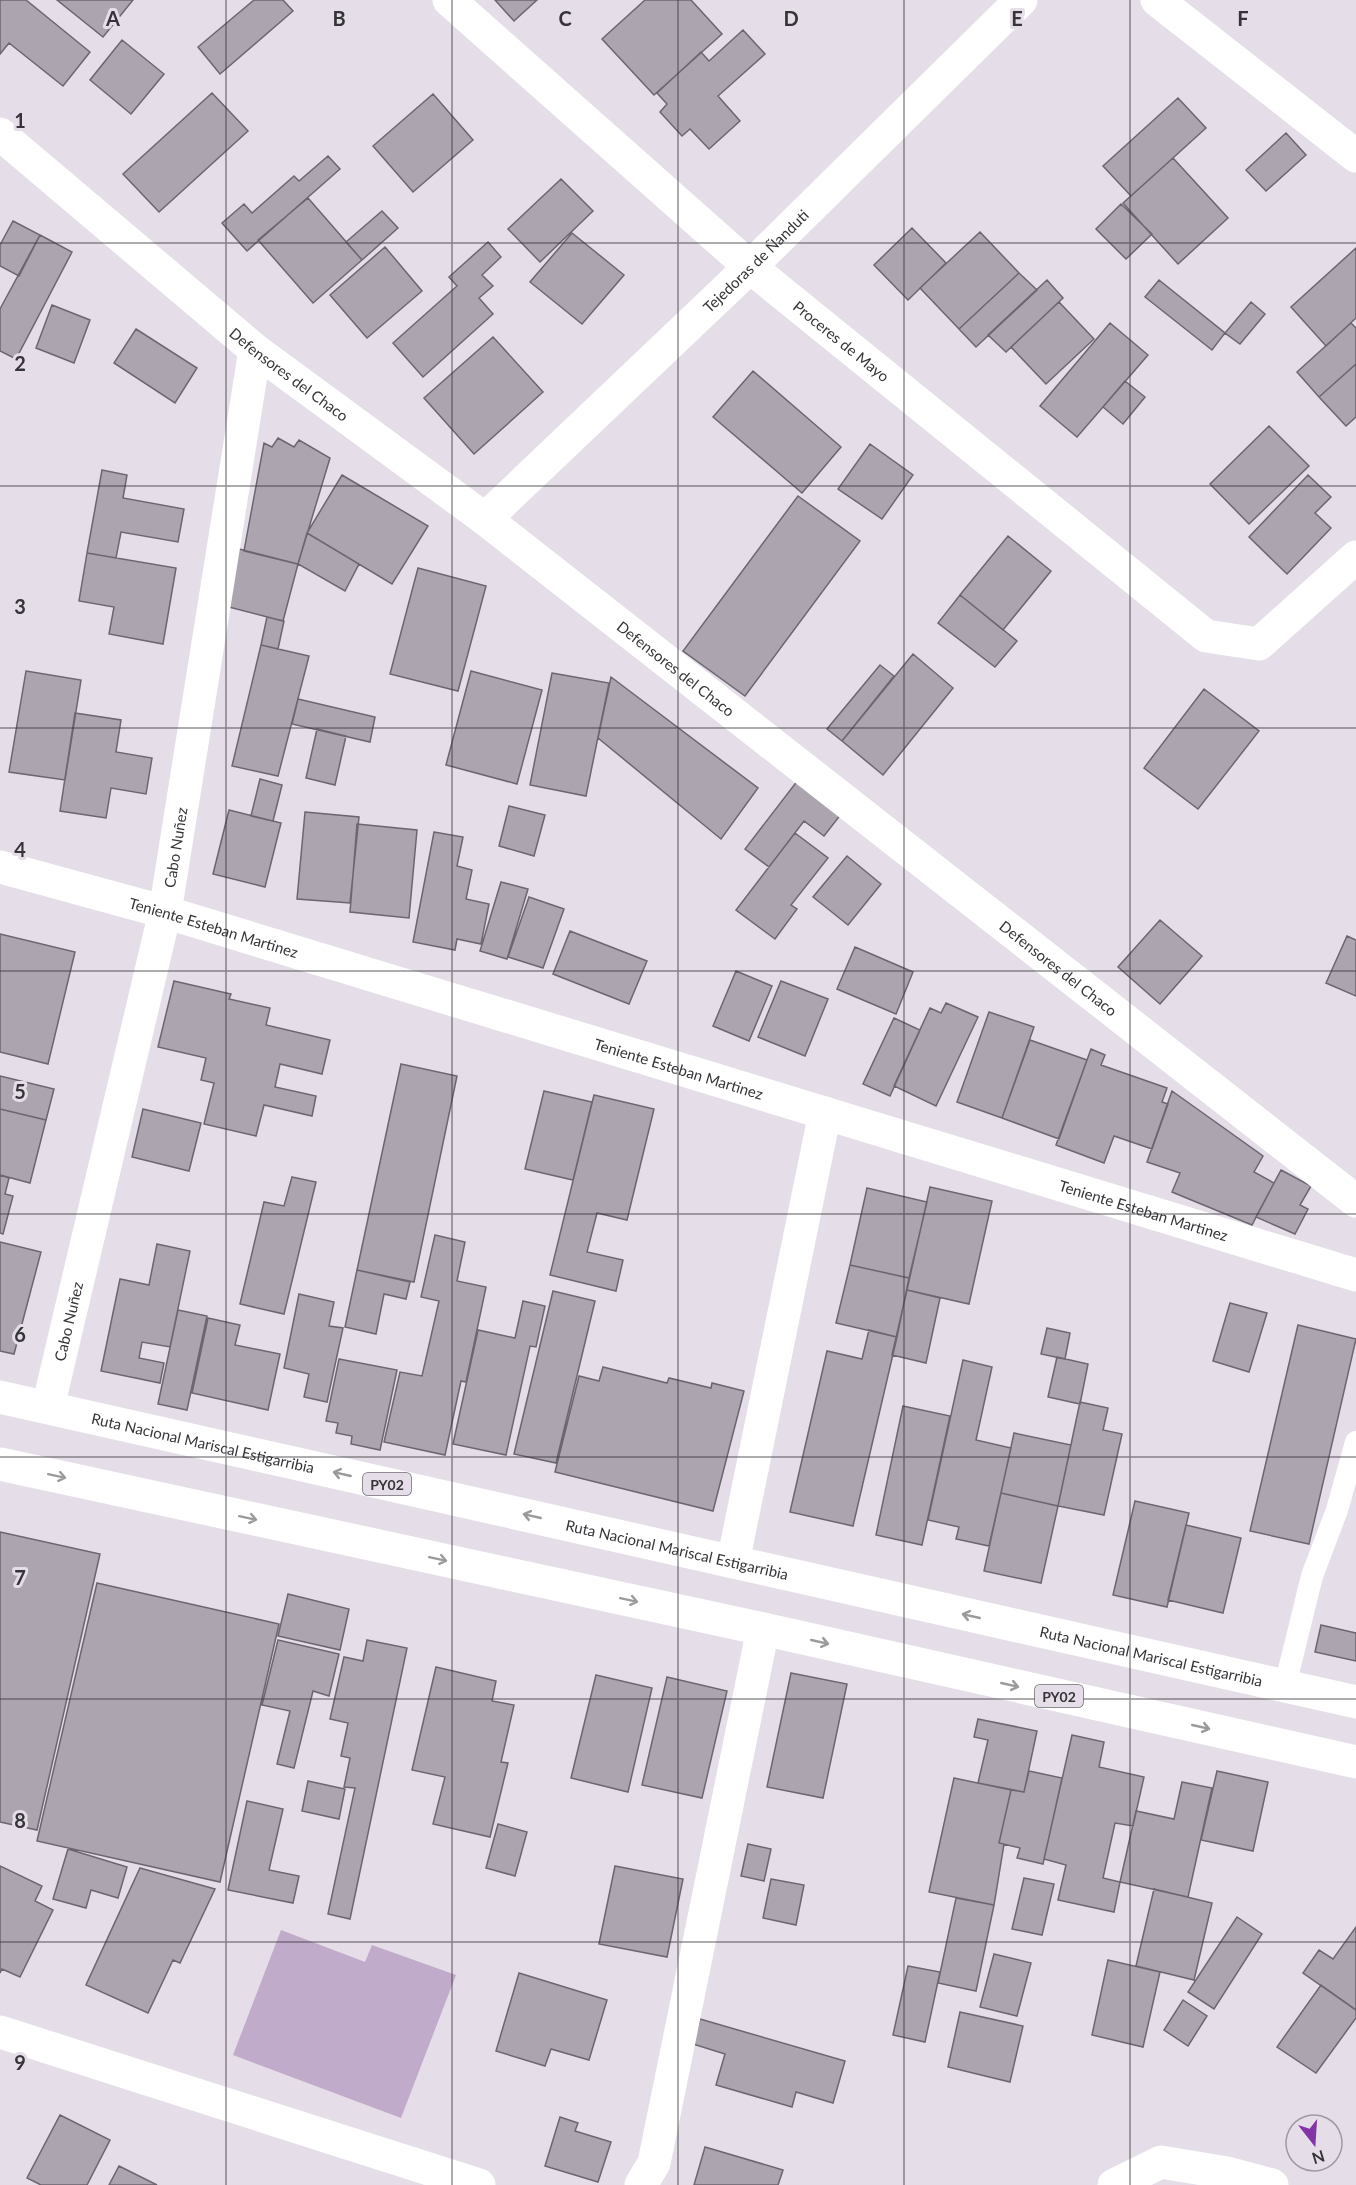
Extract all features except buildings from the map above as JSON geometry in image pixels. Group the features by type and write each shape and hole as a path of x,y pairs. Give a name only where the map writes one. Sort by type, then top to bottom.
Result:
{"main road":[{"name":"Proceres de Mayo","path":"449,0 750,267 1206,636 1258,644 1356,557"},
{"name":"Tejedoras de Ñanduti","path":"486,519 750,267 1021,0"},
{"path":"1156,0 1356,156"},
{"name":"Defensores del Chaco","path":"0,134 255,350 486,519 1356,1201"},
{"name":"Cabo Nuñez","path":"48,1407 165,912 255,350"},
{"name":"Teniente Esteban Martinez","path":"0,867 165,912 1356,1275"},
{"path":"733,1562 825,1113"},
{"name":"Ruta Nacional Mariscal Estigarribia","path":"0,1397 1356,1702"},
{"name":"PY02","path":"0,1464 763,1629 1356,1762"},
{"path":"641,2185 654,2163 763,1629"},
{"path":"0,2032 479,2185"},
{"path":"1114,2185 1161,2162 1227,2173 1272,2185"}],"lane":[{"path":"1286,1686 1312,1576 1337,1510 1356,1442"}],"shaded area":[{"path":"281,1930 365,1962 372,1945 456,1975 401,2118 233,2055"}]}
